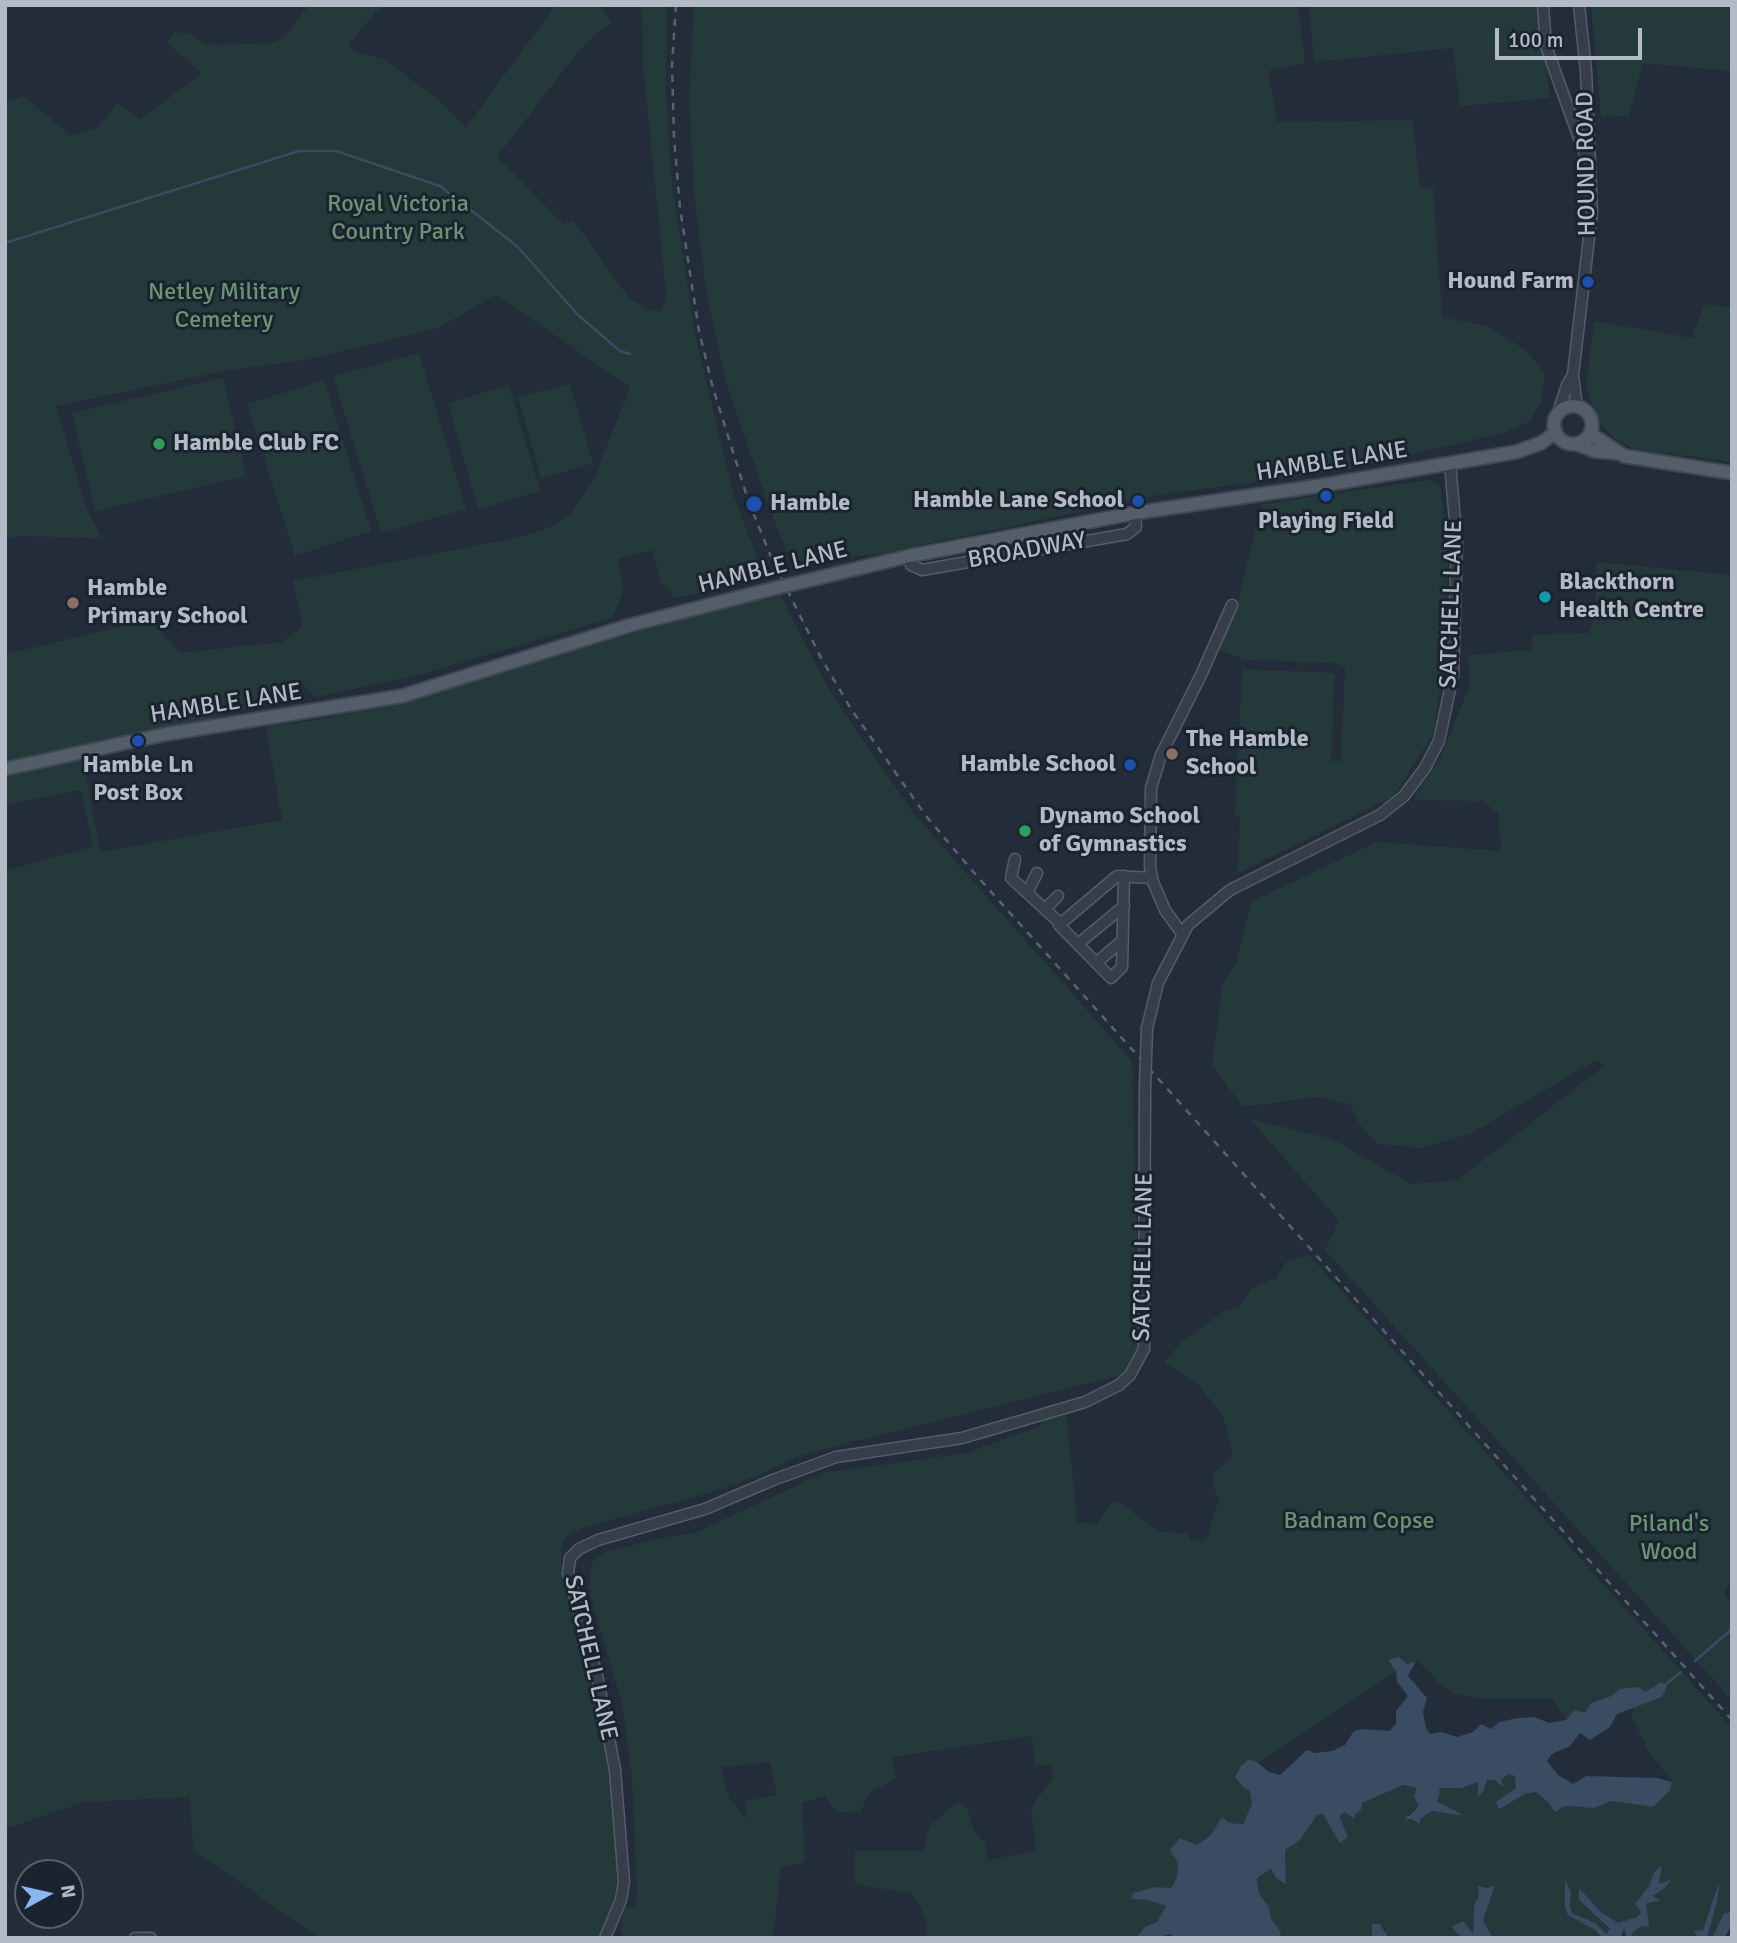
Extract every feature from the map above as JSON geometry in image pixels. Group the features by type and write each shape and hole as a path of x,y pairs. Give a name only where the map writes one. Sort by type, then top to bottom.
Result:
{"main road":[{"path":"1617,453 1594,436 1589,416 1577,407 1569,407 1558,413 1554,425 1556,432 1566,443 1653,462 1732,473"},
{"path":"1576,444 1587,438 1591,430"},
{"name":"HAMBLE LANE","path":"5,769 166,734 402,696 631,625 909,556 1135,513 1516,452 1541,443 1556,432"}],"street":[{"path":"1542,5 1546,46 1581,139 1590,174"},
{"name":"HOUND ROAD","path":"1577,407 1573,375 1592,212 1586,71 1579,5"},
{"path":"1558,413 1573,375"},
{"name":"SATCHELL LANE","path":"605,1938 623,1888 615,1770 597,1675 568,1573 570,1558 579,1549 597,1539 705,1508 836,1457 961,1438 1085,1402 1119,1385 1130,1375 1144,1349 1147,1028 1158,983 1188,925 1230,890 1380,815 1405,796 1425,768 1439,741 1453,675 1457,543 1450,464"},
{"name":"BROADWAY","path":"909,556 911,565 922,570 1126,534 1136,527 1135,513"},
{"path":"1183,935 1165,910 1152,878 1151,788 1161,755 1232,606"},
{"path":"1015,859 1011,878 1060,924 1111,978 1122,968 1125,876"},
{"path":"1027,893 1037,873"},
{"path":"1060,924 1118,876 1152,878"},
{"path":"1045,909 1058,896"},
{"path":"1078,944 1124,906"},
{"path":"1096,962 1123,940"},
{"path":"135,1938 151,1938"}],"green space":[{"path":"309,5 382,5 350,42 350,47 356,52 383,59 433,95 466,127 556,5 600,5 612,23 596,34 576,54 497,157 564,225 573,220 629,298 650,310 661,312 666,294 639,5 667,5 666,92 672,183 696,339 734,496 762,571 695,594 673,598 670,589 661,583 652,550 618,558 624,591 612,618 422,674 316,697 302,684 283,687 261,707 237,711 166,734 82,753 100,852 282,820 266,727 328,718 419,695 759,598 765,600 781,596 829,690 914,814 1132,1061 1140,1349 1131,1365 1119,1375 803,1454 754,1477 712,1492 582,1528 569,1535 562,1544 561,1564 593,1674 611,1773 618,1890 603,1929 607,1938 320,1938 193,1850 190,1797 85,1802 5,1829 5,871 93,846 81,790 5,805 5,654 150,620 180,653 282,642 303,626 293,581 521,537 550,527 572,513 595,477 630,387 496,295 438,328 305,360 229,370 56,406 87,510 102,538 19,536 5,539 5,102 24,96 70,135 96,129 117,103 141,119 202,73 167,43 172,35 178,32 189,34 207,45 272,43 287,34"},
{"path":"694,5 1298,5 1305,63 1268,71 1277,122 1413,120 1420,188 1433,187 1442,317 1487,326 1526,350 1545,373 1541,402 1530,422 1500,434 1338,471 1158,495 879,554 791,560 771,513 725,379 706,290 694,193 689,99"},
{"path":"1309,5 1541,5 1550,98 1460,106 1453,48 1314,62"},
{"path":"1591,5 1732,5 1732,71 1643,63 1629,116 1601,117"},
{"path":"1704,304 1732,308 1732,462 1634,449 1614,438 1598,421 1586,384 1594,321 1692,338"},
{"path":"419,353 466,509 381,533 333,376"},
{"name":"Hamble Club FC","path":"223,378 246,476 95,511 72,413"},
{"path":"324,380 371,531 295,556 247,404"},
{"path":"570,384 593,463 541,479 518,397"},
{"path":"509,385 540,491 478,509 448,403"},
{"path":"1430,480 1440,485 1449,547 1444,665 1433,734 1393,797 1238,873 1240,816 1235,816 1242,669 1335,673 1331,761 1341,761 1345,667 1333,663 1245,660 1219,650 1238,601 1262,504"},
{"name":"Piland's Wood","path":"1596,562 1732,575 1732,1577 1724,1593 1732,1606 1732,1700 1325,1250 1339,1221 1250,1119 1332,1139 1411,1184 1458,1180 1605,1065 1596,1060 1472,1133 1422,1148 1378,1144 1360,1125 1350,1104 1317,1097 1243,1107 1212,1065 1222,986 1237,961 1251,902 1377,842 1501,851 1498,813 1482,801 1413,800 1441,756 1470,685 1468,655 1531,650 1533,635 1589,633 1596,610"},
{"name":"Badnam Copse","path":"1309,1255 1732,1728 1732,1912 1724,1913 1712,1938 1706,1937 1717,1901 1718,1885 1703,1930 1695,1932 1698,1938 1631,1938 1632,1933 1641,1926 1646,1904 1659,1900 1652,1897 1665,1888 1670,1880 1659,1884 1662,1867 1654,1872 1649,1886 1640,1897 1642,1912 1637,1917 1617,1923 1602,1913 1580,1889 1579,1900 1610,1930 1605,1935 1583,1917 1572,1913 1571,1892 1568,1915 1595,1930 1602,1938 1493,1938 1483,1920 1489,1888 1479,1886 1479,1896 1474,1905 1473,1935 1466,1938 1396,1938 1394,1935 1389,1938 1385,1928 1373,1924 1372,1938 1279,1938 1281,1932 1270,1918 1269,1907 1259,1894 1257,1878 1271,1869 1276,1878 1286,1883 1285,1850 1299,1841 1317,1815 1323,1814 1342,1824 1338,1817 1345,1812 1356,1813 1362,1803 1403,1785 1417,1787 1419,1806 1405,1818 1419,1824 1420,1819 1432,1811 1463,1815 1437,1800 1439,1788 1461,1788 1478,1782 1478,1796 1484,1790 1487,1780 1494,1780 1504,1786 1501,1780 1507,1774 1516,1776 1516,1788 1496,1802 1499,1808 1525,1794 1536,1792 1548,1802 1581,1808 1594,1808 1611,1801 1652,1807 1670,1790 1672,1782 1648,1750 1631,1715 1635,1707 1662,1697 1620,1689 1611,1696 1591,1703 1585,1713 1566,1720 1553,1699 1486,1699 1456,1694 1439,1683 1416,1661 1406,1664 1388,1660 1396,1671 1258,1763 1249,1759 1252,1804 1243,1824 1229,1823 1197,1845 1181,1838 1177,1878 1171,1889 1156,1887 1131,1899 1147,1900 1166,1906 1157,1922 1145,1927 1136,1938 926,1938 927,1921 913,1894 855,1884 855,1851 923,1851 930,1826 957,1802 967,1807 974,1830 985,1843 987,1860 1036,1851 1031,1808 1052,1779 1052,1766 1035,1765 1032,1736 892,1757 896,1778 869,1793 860,1813 836,1812 825,1796 802,1803 805,1862 781,1867 773,1938 625,1938 620,1931 624,1907 634,1907 637,1896 632,1777 622,1703 591,1598 593,1561 605,1552 670,1536 695,1533 823,1473 967,1453 1040,1426 1041,1413 1066,1409 1077,1522 1096,1524 1113,1501 1122,1504 1158,1531 1188,1534 1191,1539 1200,1542 1206,1540 1219,1499 1214,1488 1213,1474 1233,1456 1230,1441 1223,1416 1200,1386 1165,1362 1182,1341 1226,1310 1239,1307 1252,1288 1276,1278 1286,1262","holes":["770,1762 777,1795 745,1801 747,1819 729,1798 721,1767"]}],"water":[{"path":"1399,1657 1407,1664 1416,1661 1408,1676 1427,1698 1423,1712 1430,1734 1442,1732 1457,1737 1473,1732 1481,1724 1491,1729 1499,1722 1518,1718 1534,1717 1549,1723 1566,1720 1574,1710 1585,1713 1591,1703 1611,1696 1620,1689 1638,1687 1645,1692 1662,1682 1667,1687 1662,1697 1617,1714 1610,1727 1590,1740 1580,1733 1570,1746 1552,1754 1547,1761 1558,1775 1573,1784 1586,1776 1657,1778 1672,1782 1670,1790 1653,1807 1611,1801 1594,1808 1565,1806 1555,1812 1536,1792 1525,1794 1499,1809 1496,1802 1516,1788 1515,1776 1508,1774 1501,1780 1505,1788 1494,1780 1487,1780 1478,1797 1478,1782 1461,1788 1439,1788 1437,1801 1465,1816 1432,1811 1421,1818 1419,1824 1403,1818 1419,1806 1414,1797 1417,1788 1403,1785 1362,1803 1361,1810 1356,1813 1354,1819 1345,1812 1339,1816 1348,1837 1340,1843 1323,1814 1317,1815 1299,1841 1285,1850 1286,1884 1276,1878 1271,1869 1257,1878 1259,1894 1269,1907 1271,1919 1281,1932 1279,1938 1172,1938 1171,1934 1156,1938 1136,1938 1145,1927 1157,1922 1166,1906 1147,1900 1131,1899 1133,1893 1156,1887 1171,1888 1177,1878 1178,1863 1170,1850 1180,1838 1197,1845 1211,1835 1222,1817 1229,1823 1243,1824 1252,1804 1250,1791 1235,1777 1249,1759 1269,1772 1280,1775 1307,1750 1315,1753 1332,1751 1345,1745 1354,1731 1389,1731 1396,1724 1396,1711 1408,1696 1397,1682 1396,1671 1388,1660"},
{"path":"1662,1866 1659,1884 1672,1879 1653,1896 1660,1900 1646,1904 1649,1927 1641,1926 1632,1933 1631,1938 1627,1938 1624,1929 1620,1938 1602,1938 1595,1930 1568,1915 1565,1908 1565,1880 1571,1892 1572,1913 1595,1923 1606,1934 1610,1929 1579,1900 1579,1888 1602,1913 1618,1923 1637,1917 1641,1912 1635,1904 1649,1886 1654,1872"},
{"path":"1719,1882 1707,1938 1698,1938 1694,1931 1703,1930"},
{"path":"1495,1885 1483,1920 1493,1938 1466,1938 1458,1934 1452,1927 1463,1921 1473,1934 1478,1886 1489,1888"},
{"path":"1732,1912 1732,1925 1724,1938 1712,1938 1724,1913"},
{"path":"1372,1924 1380,1924 1389,1938 1372,1938"}],"waterway":[{"path":"5,243 299,151 336,151 440,186 518,247 577,314 620,351 630,354"},
{"path":"1695,1661 1732,1629"},
{"path":"1665,1685 1681,1672"}],"railway":[{"path":"676,5 672,65 680,208 699,331 713,388 748,500 771,557 820,656 851,709 926,816 976,875 1732,1720"}],"place":[{"name":"Hound Farm","path":"1588,282"},
{"name":"Hamble Club FC","path":"159,444"},
{"name":"Playing Field","path":"1326,496"},
{"name":"Hamble Lane School","path":"1138,501"},
{"name":"Hamble","path":"754,504"},
{"name":"Blackthorn Health Centre","path":"1545,597"},
{"name":"Hamble Primary School","path":"73,603"},
{"name":"Hamble Ln Post Box","path":"138,741"},
{"name":"The Hamble School","path":"1172,754"},
{"name":"Hamble School","path":"1130,765"},
{"name":"Dynamo School of Gymnastics","path":"1025,831"}],"park label":[{"name":"Royal Victoria Country Park","path":"398,219"},
{"name":"Netley Military Cemetery","path":"224,307"}]}
